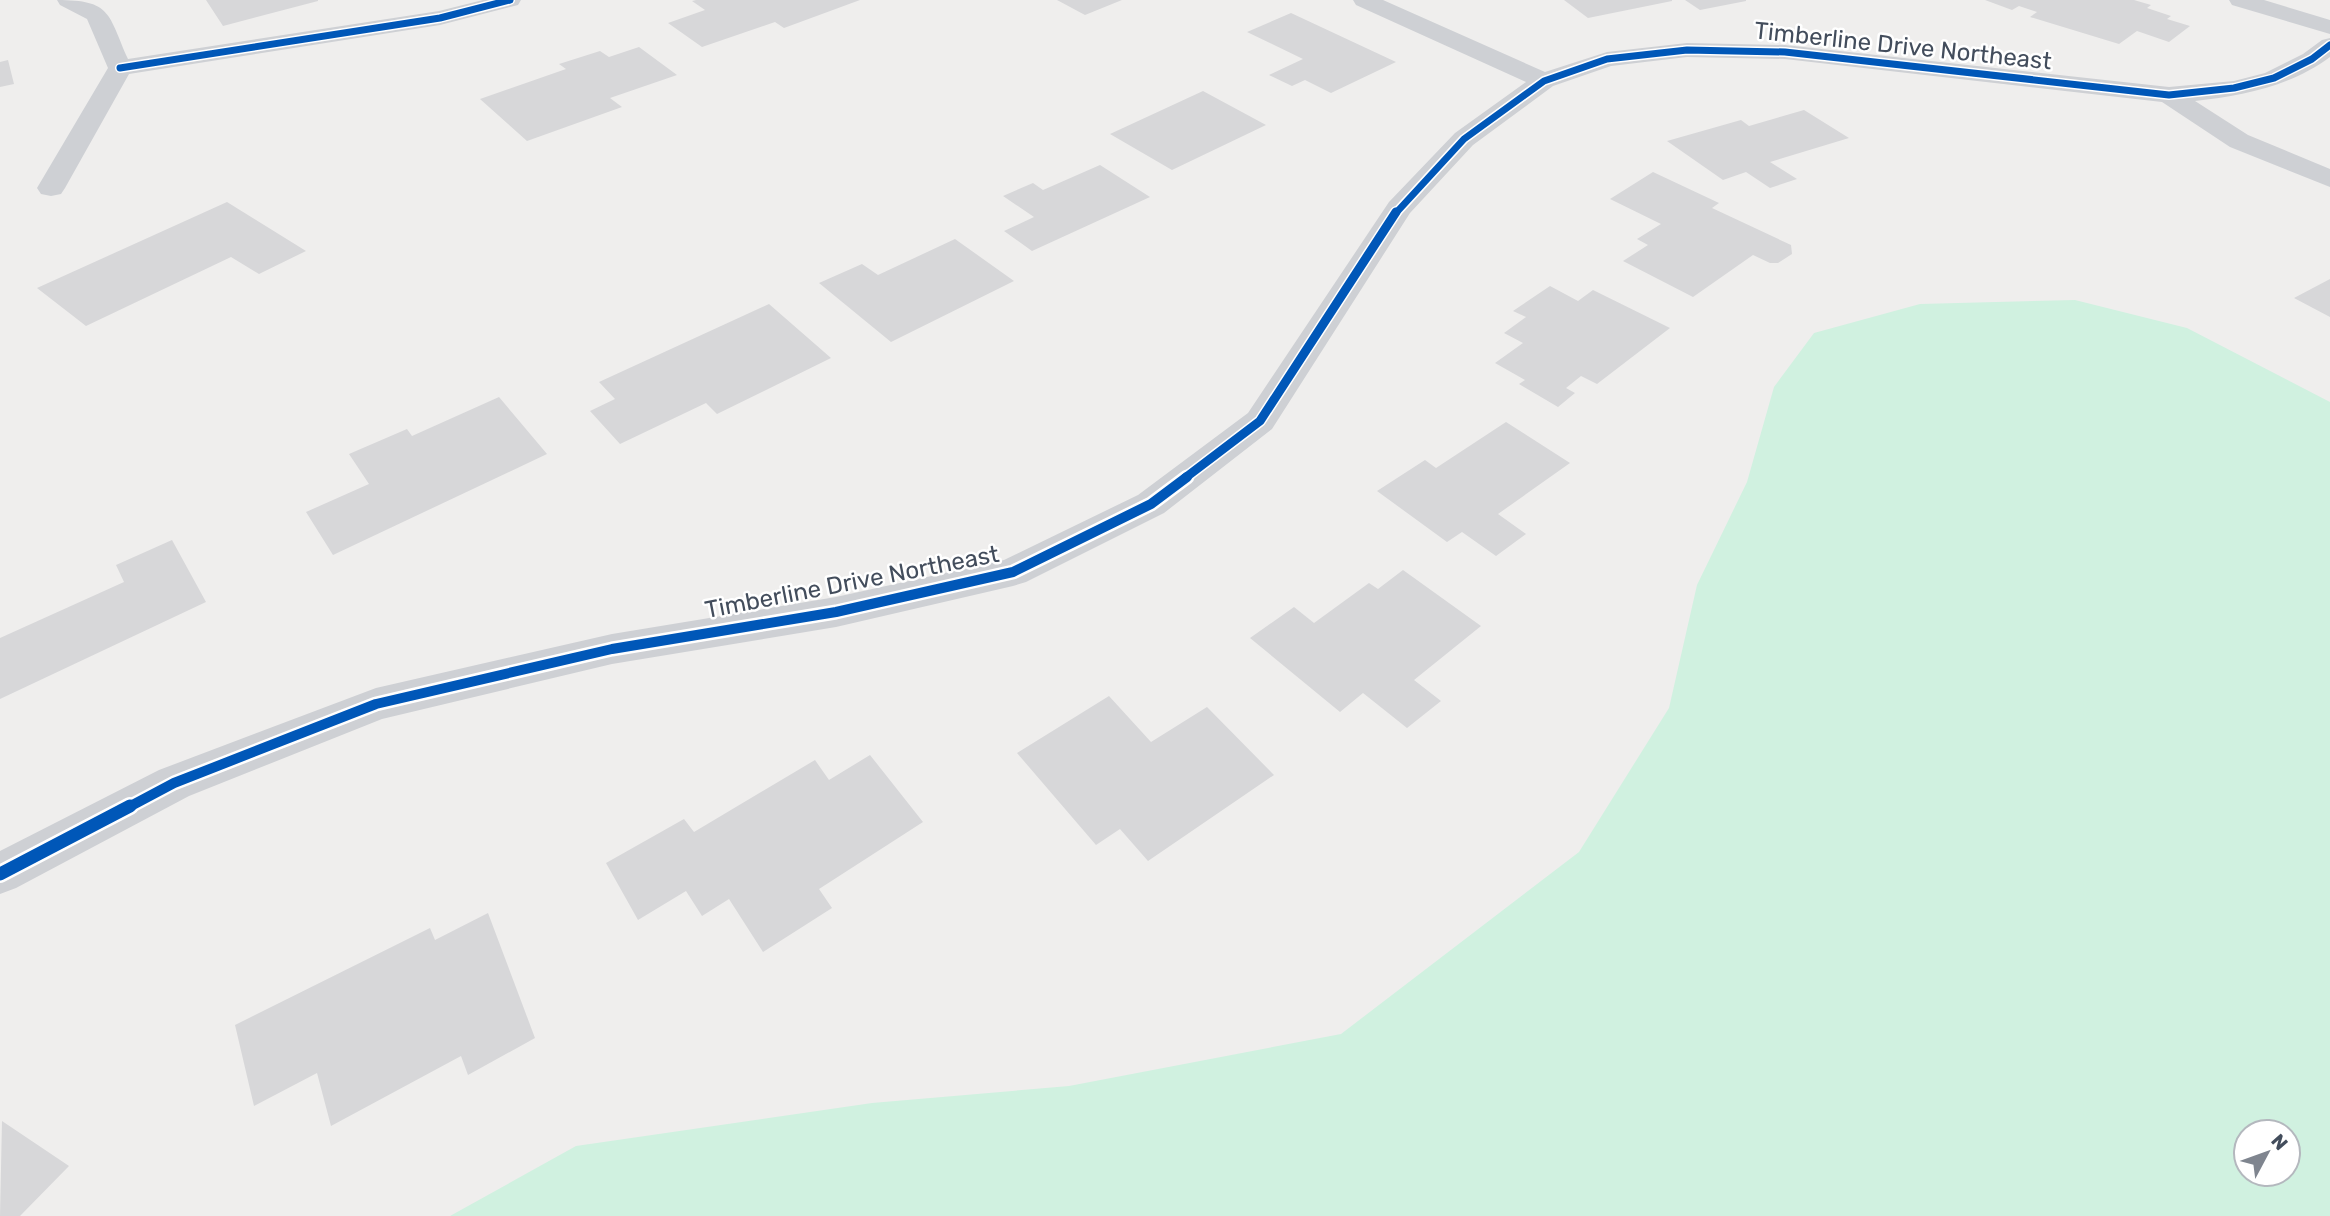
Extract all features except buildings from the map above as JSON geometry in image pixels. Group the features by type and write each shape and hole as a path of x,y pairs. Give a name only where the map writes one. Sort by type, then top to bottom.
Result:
{"street":[{"path":"68,0 97,15 120,68"},
{"path":"120,68 440,18 510,0"},
{"path":"1364,0 1544,80"},
{"path":"2240,0 2330,27"},
{"name":"Timberline Drive Northeast","path":"0,874 174,783 376,704 612,649 836,612 1013,572 1151,505 1260,421 1399,208 1464,139 1544,80 1607,60 1687,50 1771,52 2169,95 2213,92 2265,83 2316,57 2330,45"},
{"path":"51,188 120,68"},
{"path":"2169,95 2239,141 2330,179"}],"green space":[{"path":"2075,300 2187,328 2330,402 2330,1216 450,1216 576,1146 872,1103 1069,1086 1341,1034 1579,852 1669,708 1697,585 1747,482 1774,387 1814,333 1920,304"}],"cycle path":[{"path":"120,68 440,18 510,0"},
{"path":"0,874 174,783 376,704 612,649 836,612 1013,572 1151,504 1260,421 1399,208 1464,139 1544,81 1607,59 1687,50 1785,52 2169,95 2234,88 2274,78 2312,59 2330,45"}]}
